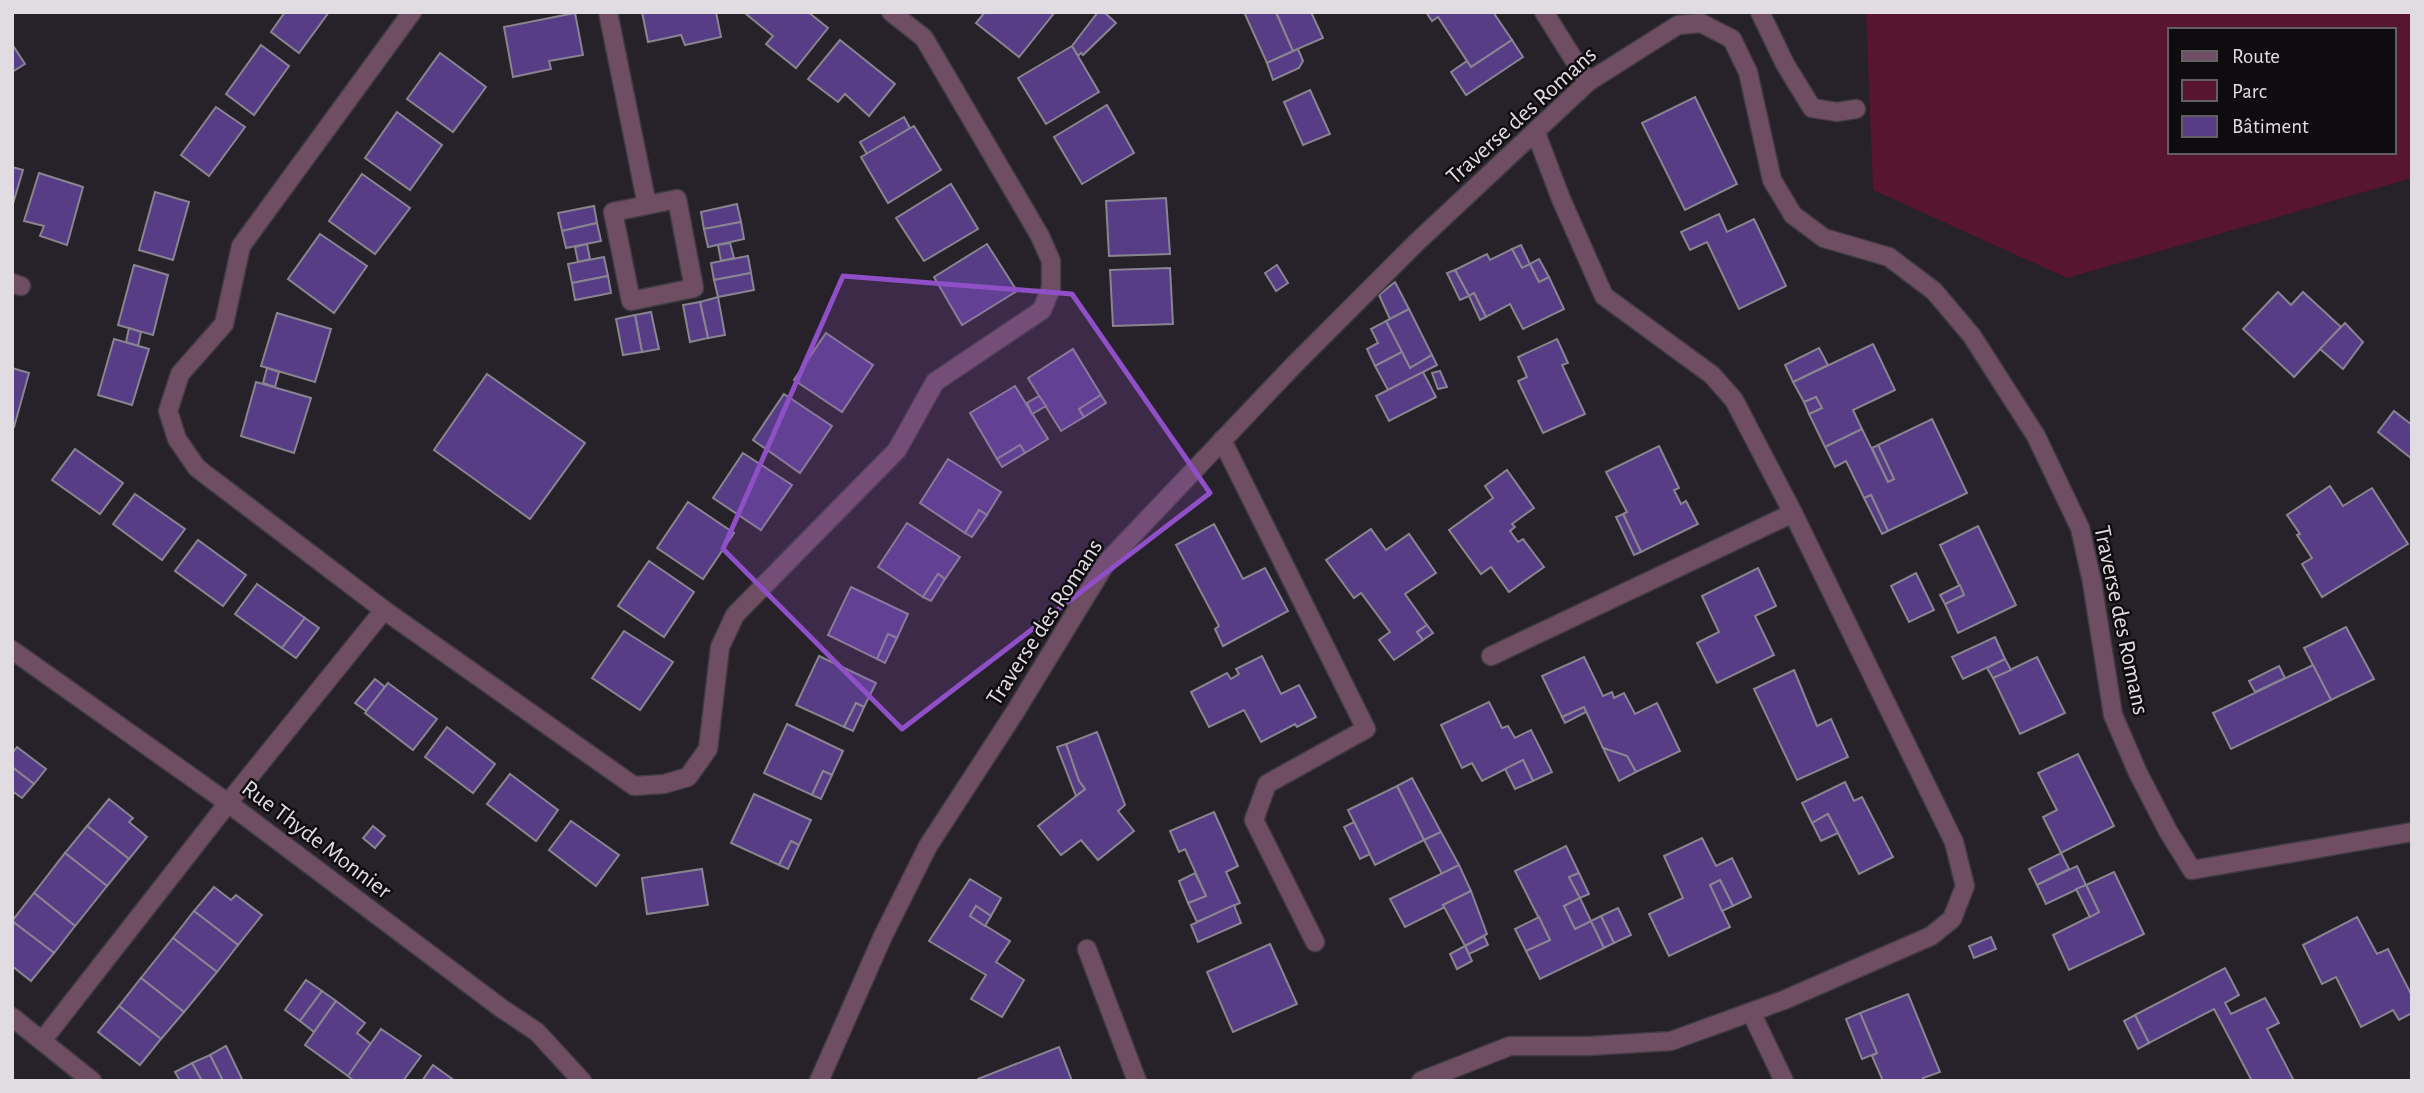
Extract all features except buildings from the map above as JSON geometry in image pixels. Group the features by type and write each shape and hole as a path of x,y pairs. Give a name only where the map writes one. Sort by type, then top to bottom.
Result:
{"street":[{"path":"412,12 241,246 224,324 180,374 168,411 177,439 197,468 384,610 634,786 664,784 688,777 708,749 720,647 735,615 898,450 935,382 1042,310 1051,288 1051,261 1040,236 924,38 891,12"},
{"path":"608,12 647,205"},
{"path":"1544,12 1588,82"},
{"path":"1760,12 1785,64 1812,108 1837,112 1856,110"},
{"name":"Traverse des Romans","path":"819,1081 883,936 928,846 1015,712 1106,563 1222,440 1417,242 1588,82 1678,26 1701,23 1732,39 1748,72 1772,180 1793,215 1824,239 1889,257 1934,290 1972,336 2036,436 2080,528 2092,582 2113,715 2138,773 2192,870 2412,832"},
{"path":"1421,1081 1510,1046 1589,1046 1671,1041 1751,1012 1931,936 1952,919 1965,886 1954,842 1793,513 1734,400 1712,375 1604,296 1535,133"},
{"path":"677,200 694,288 631,301 613,212 647,205 677,200"},
{"path":"1222,440 1366,729 1267,784 1254,820 1315,942"},
{"path":"1491,656 1793,513"},
{"path":"42,1041 228,803 384,610"},
{"name":"Rue Thyde Monnier","path":"12,650 228,803 500,1008 537,1032 582,1081"},
{"path":"1087,949 1137,1081"},
{"path":"1751,1012 1784,1081"},
{"path":"12,1017 92,1081"}],"highlighted area":[{"path":"843,276 1072,294 1210,493 902,729 723,549"}],"green space":[{"path":"1866,12 2412,12 2412,178 2067,278 1873,190"}]}
